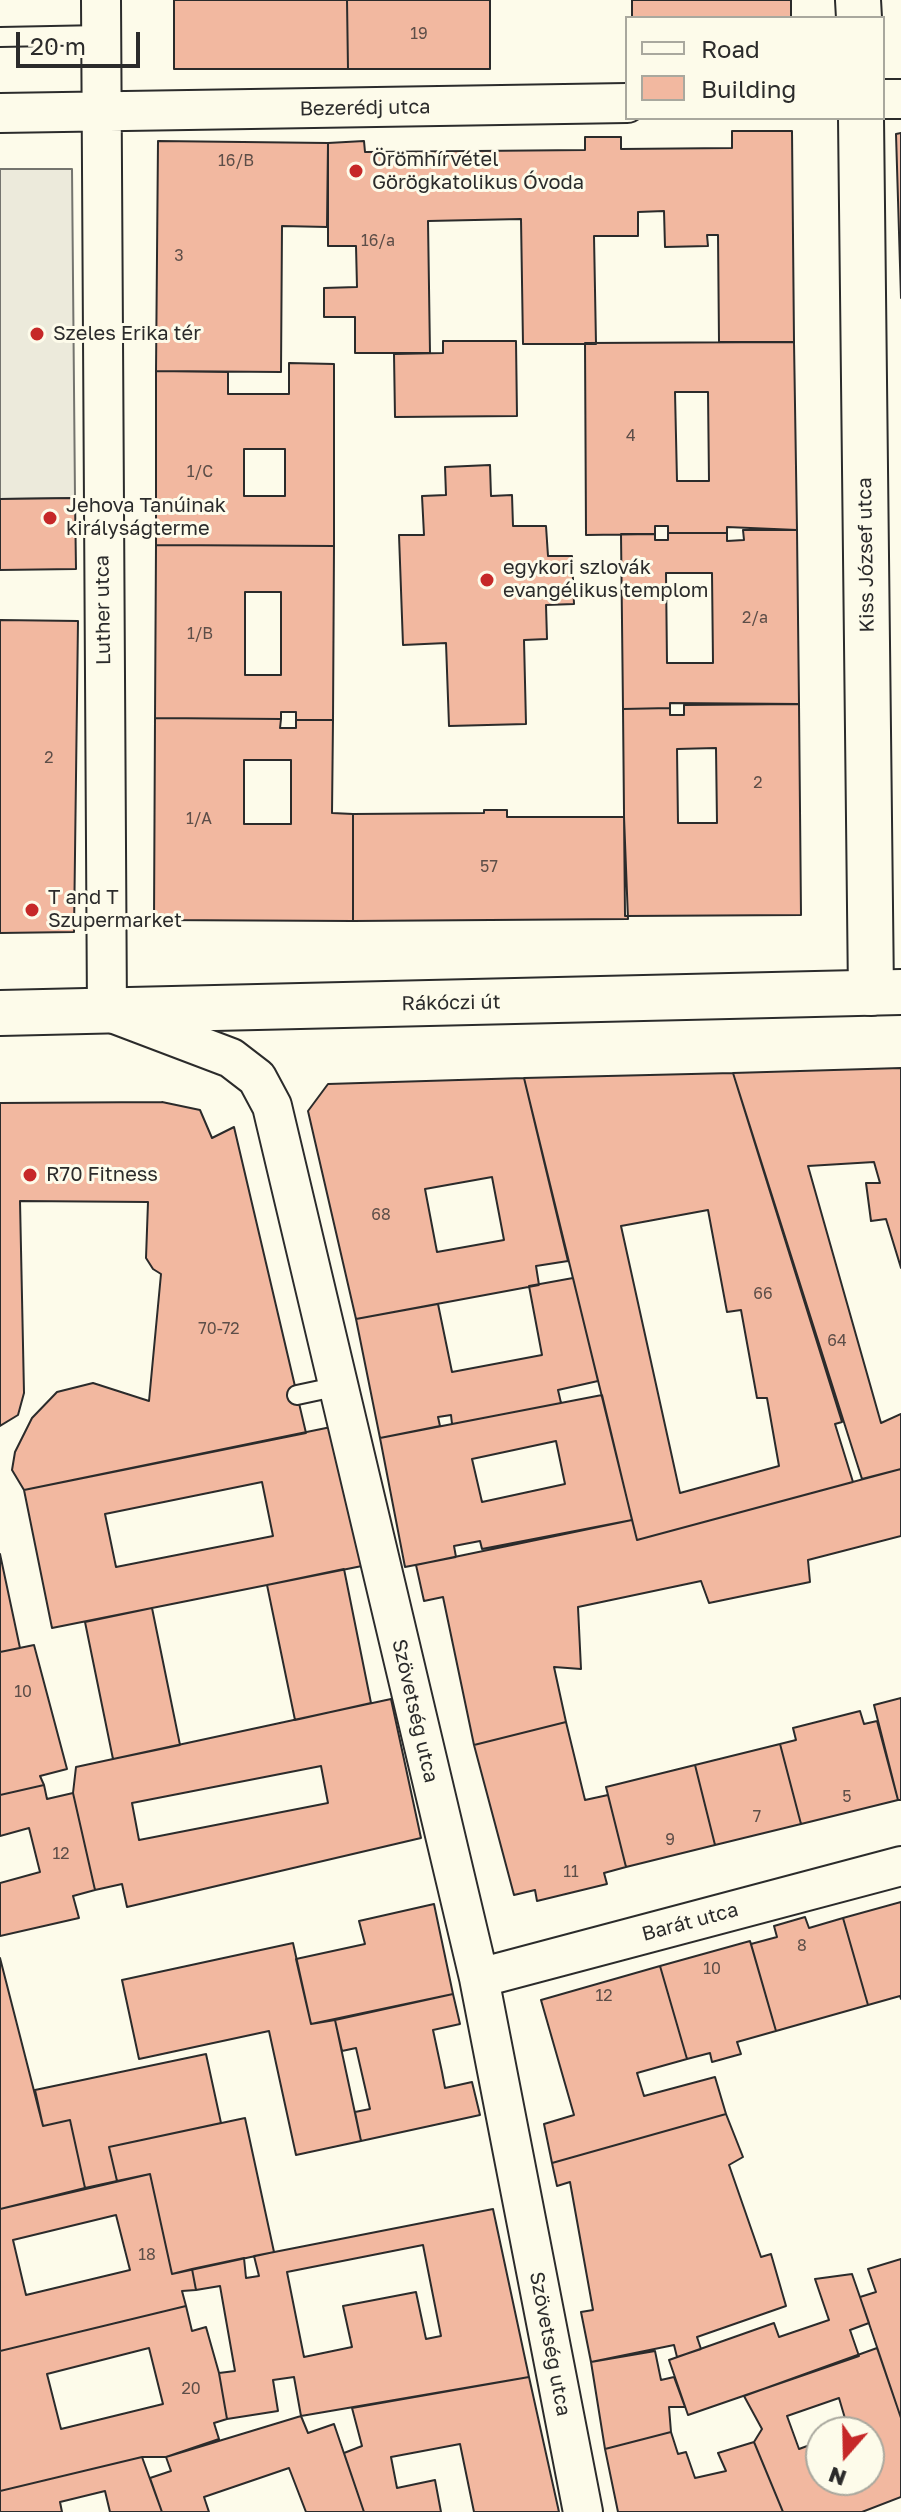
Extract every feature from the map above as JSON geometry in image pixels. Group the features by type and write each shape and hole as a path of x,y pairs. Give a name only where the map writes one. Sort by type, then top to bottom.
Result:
{"street":[{"name":"Luther utca","path":"102,18 107,1011"},
{"name":"Bezerédj utca","path":"0,113 625,103"},
{"name":"Kiss József utca","path":"861,120 886,992"},
{"name":"Rákóczi út","path":"0,1013 886,992"},
{"name":"Szövetség utca","path":"107,1011 231,1058 257,1078 272,1106 479,1978 583,2512"},
{"name":"Barát utca","path":"479,1978 901,1866"}],"lane":[{"path":"0,37 102,18"},
{"path":"297,1395 339,1386"}],"shaded area":[{"name":"Szeles Erika tér","path":"0,169 72,169 75,498 0,499"}],"building":[{"path":"174,0 347,0 348,69 174,69"},
{"path":"347,0 490,0 490,69 348,69"},
{"path":"632,0 791,0 791,16 632,16"},
{"path":"732,131 792,131 794,342 719,342 718,235 707,235 708,246 665,247 664,211 638,212 638,236 594,236 596,344 523,344 521,219 428,221 430,353 355,353 355,317 324,317 324,288 357,287 356,246 328,246 328,143 364,141 365,152 585,150 585,137 621,137 621,149 732,148"},
{"path":"901,133 901,298 896,134"},
{"path":"158,141 328,143 327,227 282,226 281,372 156,371"},
{"path":"443,341 516,341 517,416 395,417 394,354 443,353"},
{"path":"794,342 797,530 727,527 727,533 668,533 668,526 655,526 655,534 586,535 585,343","holes":["675,392 708,392 709,481 677,481"]},
{"path":"289,363 334,364 334,546 156,545 156,371 228,372 228,394 289,394","holes":["244,449 285,449 285,496 244,496"]},
{"name":"egykori szlovák evangélikus templom","path":"490,465 491,496 512,495 513,526 546,526 548,556 572,556 574,604 546,605 547,639 524,640 526,724 449,726 446,643 403,645 399,535 424,535 422,496 446,495 445,467"},
{"path":"75,498 76,569 0,570 0,499"},
{"path":"743,530 797,530 799,704 670,703 670,708 623,709 621,534 655,534 655,540 668,540 668,533 727,533 727,541 744,540","holes":["666,573 712,573 713,663 667,663"]},
{"path":"156,545 334,546 333,720 296,720 296,712 281,712 281,719 155,718","holes":["245,592 281,592 281,675 245,675"]},
{"path":"0,620 78,621 74,932 0,933"},
{"path":"799,704 801,915 625,916 623,709 670,708 670,715 684,715 684,705","holes":["716,748 717,823 678,823 677,749"]},
{"path":"155,718 281,719 280,728 296,728 296,720 333,720 332,813 353,814 353,921 154,920","holes":["244,760 291,760 291,824 244,824"]},
{"path":"484,810 507,810 507,817 624,817 628,919 353,921 353,814 484,813"},
{"path":"901,1068 901,1268 886,1219 871,1221 866,1183 880,1183 874,1162 808,1166 881,1423 901,1414 901,1469 862,1479 733,1073"},
{"path":"733,1073 842,1422 835,1424 853,1482 637,1540 524,1078","holes":["708,1210 727,1312 741,1310 757,1398 767,1398 779,1466 680,1493 621,1226"]},
{"path":"524,1078 568,1261 536,1266 539,1285 356,1319 308,1111 328,1084","holes":["492,1177 504,1240 437,1252 425,1189"]},
{"path":"162,1102 200,1110 212,1138 234,1127 306,1433 24,1490 12,1470 15,1452 32,1418 57,1392 93,1383 149,1401 161,1274 153,1269 146,1258 148,1202 20,1201 24,1393 18,1415 0,1426 0,1103"},
{"path":"573,1278 598,1381 558,1390 561,1403 452,1424 451,1415 438,1417 440,1426 380,1438 356,1319 438,1304 452,1372 542,1355 529,1286"},
{"path":"602,1395 632,1520 482,1549 480,1541 454,1546 456,1557 405,1567 380,1438","holes":["556,1441 565,1484 482,1502 472,1459"]},
{"path":"331,1427 362,1566 52,1628 24,1490","holes":["262,1482 273,1536 116,1567 105,1514"]},
{"path":"901,1469 901,1536 808,1560 810,1582 709,1603 701,1581 578,1607 581,1669 554,1667 566,1722 474,1745 443,1597 424,1601 416,1565 632,1520 637,1540"},
{"path":"0,1554 20,1648 0,1652"},
{"path":"344,1569 371,1703 295,1720 267,1585"},
{"path":"152,1608 180,1745 113,1759 85,1622"},
{"path":"34,1645 67,1769 40,1776 44,1785 0,1795 0,1652"},
{"path":"901,1698 901,1800 898,1800 874,1705"},
{"path":"391,1699 421,1838 127,1907 122,1884 95,1890 73,1793 76,1767","holes":["321,1766 328,1803 139,1840 132,1803"]},
{"path":"860,1711 864,1724 877,1721 898,1800 801,1824 780,1744 796,1740 793,1728"},
{"path":"566,1722 585,1800 608,1795 626,1867 604,1873 607,1884 537,1901 535,1890 514,1895 474,1745"},
{"path":"780,1744 801,1824 715,1845 695,1765"},
{"path":"695,1765 715,1845 626,1867 606,1787"},
{"path":"44,1785 47,1799 73,1793 95,1890 73,1896 79,1918 0,1936 0,1883 40,1872 29,1828 0,1836 0,1795"},
{"path":"901,1902 901,1999 900,1996 868,2005 843,1918"},
{"path":"434,1904 453,1994 311,2024 296,1959 365,1944 359,1921"},
{"path":"805,1917 809,1928 843,1918 868,2005 776,2031 751,1944 777,1937 774,1926"},
{"path":"750,1941 776,2031 737,2042 741,2054 712,2062 710,2053 687,2059 660,1966"},
{"path":"293,1943 311,2024 335,2020 361,2141 296,2155 269,2031 139,2059 122,1980"},
{"path":"0,1958 43,2126 70,2120 85,2188 0,2209"},
{"path":"660,1966 687,2059 637,2073 644,2096 715,2077 726,2114 552,2163 544,2124 574,2115 541,2000"},
{"path":"453,1994 460,2024 433,2030 445,2088 472,2082 480,2115 361,2141 355,2112 370,2109 356,2048 342,2051 335,2020"},
{"path":"206,2054 221,2123 109,2147 117,2181 85,2188 70,2120 43,2126 35,2090"},
{"path":"726,2114 743,2157 729,2165 761,2257 771,2254 786,2306 697,2337 701,2349 677,2357 674,2345 591,2362 581,2312 593,2310 570,2182 557,2186 552,2163"},
{"path":"245,2118 274,2252 172,2274 150,2174 117,2181 109,2147"},
{"path":"150,2174 172,2274 192,2269 196,2290 182,2291 186,2306 0,2351 0,2209","holes":["116,2215 130,2270 26,2295 13,2240"]},
{"path":"493,2209 529,2377 301,2416 294,2377 273,2380 278,2411 227,2419 219,2373 235,2371 220,2286 196,2290 192,2269 244,2258 246,2278 259,2276 254,2256","holes":["423,2245 441,2336 426,2339 416,2292 343,2306 352,2347 304,2357 287,2272"]},
{"path":"901,2259 901,2418 860,2297 876,2292 868,2269"},
{"path":"852,2274 869,2323 850,2330 859,2356 688,2415 669,2360 774,2323 779,2337 829,2320 815,2279"},
{"path":"186,2306 192,2331 206,2327 219,2373 227,2419 214,2423 219,2439 166,2457 142,2457 0,2491 0,2351","holes":["149,2348 163,2404 61,2429 47,2374"]},
{"path":"877,2348 901,2418 901,2497 862,2512 783,2512 754,2442 762,2429 744,2396"},
{"path":"655,2351 661,2380 674,2377 685,2407 669,2407 671,2432 605,2449 591,2362"},
{"path":"529,2377 559,2512 474,2512 460,2444 391,2457 397,2488 435,2480 441,2512 364,2512 344,2453 362,2446 352,2408"},
{"path":"301,2416 308,2433 334,2424 364,2512 306,2512 289,2468 204,2497 209,2512 162,2512 150,2478 171,2471 166,2457"},
{"path":"671,2432 678,2454 686,2452 695,2478 726,2471 718,2453 754,2442 783,2512 618,2512 605,2449"},
{"path":"142,2457 162,2512 110,2512 105,2491 60,2502 62,2512 0,2512 0,2491"}],"place":[{"name":"Örömhírvétel Görögkatolikus Óvoda","path":"356,171"},
{"name":"Szeles Erika tér","path":"37,334"},
{"name":"Jehova Tanúinak királyságterme","path":"50,518"},
{"name":"egykori szlovák evangélikus templom","path":"487,580"},
{"name":"T and T Szupermarket","path":"32,910"},
{"name":"R70 Fitness","path":"30,1175"}]}
